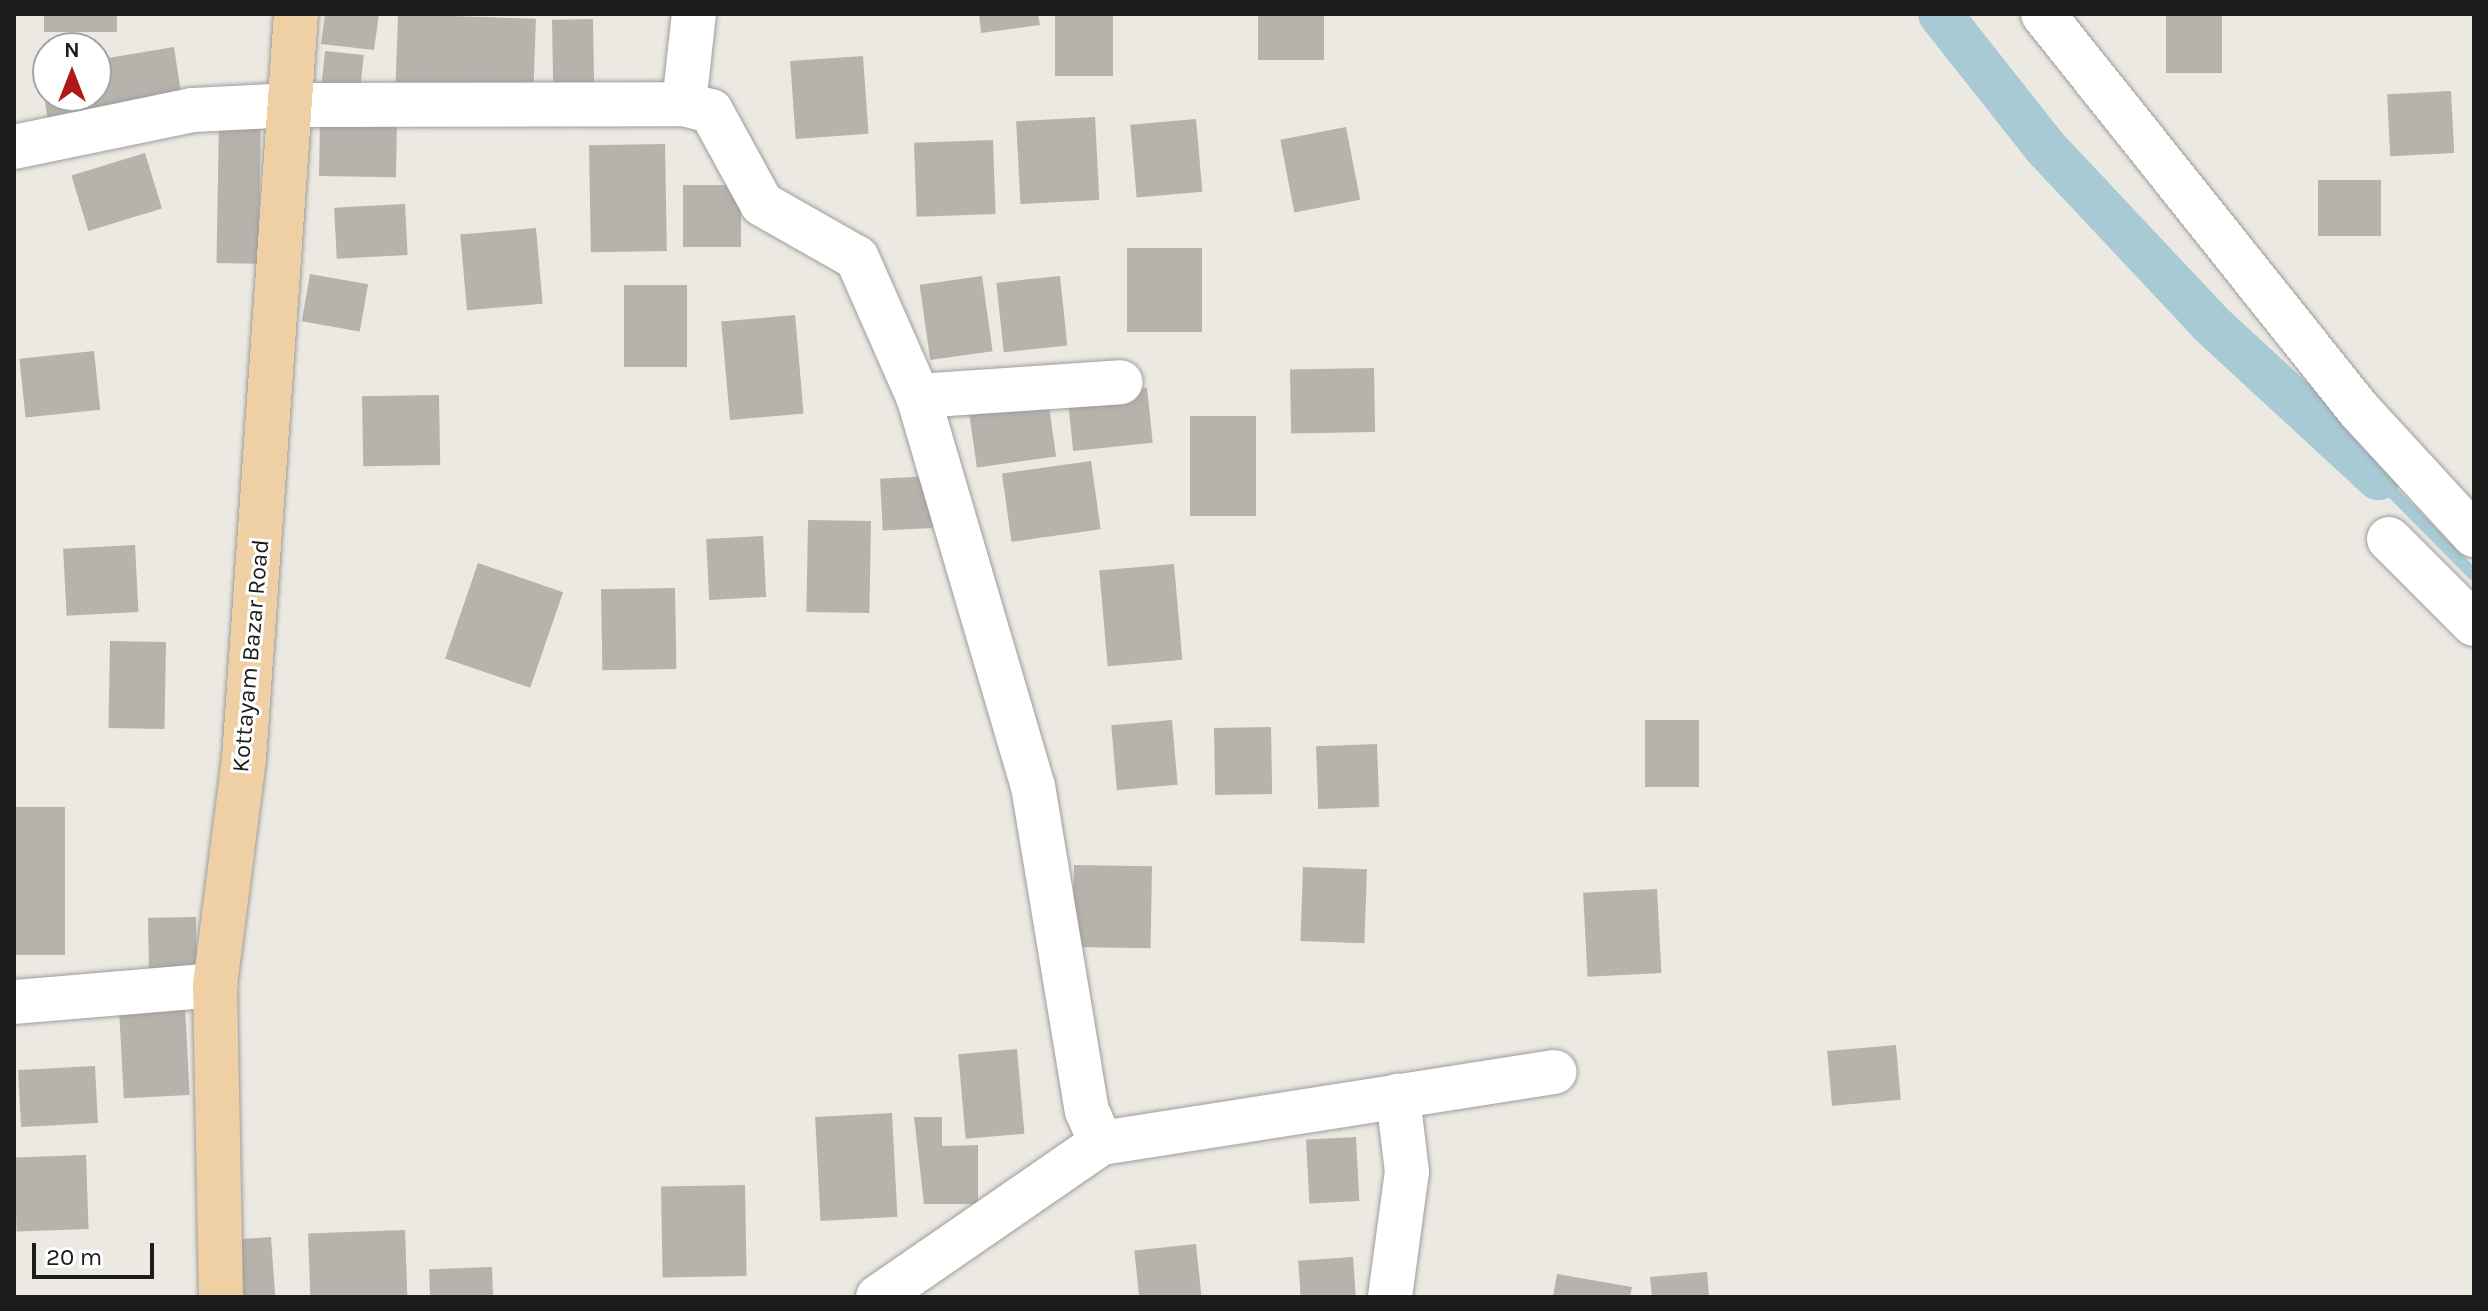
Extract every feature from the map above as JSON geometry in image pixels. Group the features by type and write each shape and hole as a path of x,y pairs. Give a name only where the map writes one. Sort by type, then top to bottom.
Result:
{"main road":[{"name":"Kottayam Bazar Road","path":"221,1297 215,985 244,759 293,105 296,14"}],"street":[{"path":"684,104 694,14"},
{"path":"2043,14 2359,410 2474,535"},
{"path":"14,147 193,110 293,105 684,104 711,111 762,204 857,258 918,396 1033,786 1087,1111 1101,1143"},
{"path":"918,396 1121,382"},
{"path":"2389,539 2474,624"},
{"path":"14,1002 215,985"},
{"path":"878,1297 1101,1143 1554,1072"},
{"path":"1390,1297 1407,1172 1398,1096"}],"building":[{"path":"44,14 117,14 117,32 44,32"},
{"path":"325,14 379,14 374,50 321,44"},
{"path":"398,14 536,19 534,87 396,82"},
{"path":"979,14 1038,14 1040,25 981,33"},
{"path":"1055,14 1113,14 1113,76 1055,76"},
{"path":"1258,14 1324,14 1324,60 1258,60"},
{"path":"2166,14 2222,14 2222,73 2166,73"},
{"path":"593,19 594,85 553,86 552,20"},
{"path":"174,47 182,99 112,110 112,57"},
{"path":"325,51 364,55 359,102 320,98"},
{"path":"863,56 868,134 796,139 790,61"},
{"path":"2451,91 2454,153 2390,156 2387,94"},
{"path":"47,112 103,112 48,121"},
{"path":"1095,117 1099,200 1020,204 1016,121"},
{"path":"219,119 261,120 258,264 216,263"},
{"path":"320,119 397,120 396,177 319,176"},
{"path":"1196,119 1202,192 1137,197 1130,125"},
{"path":"1346,127 1360,200 1294,212 1280,140"},
{"path":"993,140 996,214 917,217 914,143"},
{"path":"665,144 667,251 591,252 589,145"},
{"path":"145,153 162,208 88,231 71,176"},
{"path":"2318,180 2381,180 2381,236 2318,236"},
{"path":"683,185 741,185 741,247 683,247"},
{"path":"405,204 408,255 337,259 334,208"},
{"path":"536,228 543,304 467,310 460,235"},
{"path":"1127,248 1202,248 1202,332 1127,332"},
{"path":"310,274 368,284 360,332 302,321"},
{"path":"982,276 993,351 930,360 920,285"},
{"path":"1060,276 1067,346 1004,352 996,283"},
{"path":"624,285 687,285 687,367 624,367"},
{"path":"795,315 804,414 730,420 721,321"},
{"path":"94,351 100,410 26,418 19,359"},
{"path":"1374,368 1375,432 1291,433 1290,369"},
{"path":"1147,388 1153,443 1073,451 1067,396"},
{"path":"439,395 440,465 363,466 362,396"},
{"path":"1048,399 1056,456 977,468 969,410"},
{"path":"1190,416 1256,416 1256,516 1190,516"},
{"path":"1091,461 1101,529 1011,542 1002,474"},
{"path":"931,476 934,528 883,531 880,479"},
{"path":"808,520 871,521 869,613 806,612"},
{"path":"763,536 766,597 709,600 706,539"},
{"path":"135,545 139,612 67,616 63,549"},
{"path":"478,563 563,592 530,688 445,658"},
{"path":"1174,564 1182,660 1108,666 1099,571"},
{"path":"675,588 676,669 602,670 601,589"},
{"path":"110,641 166,642 164,729 108,728"},
{"path":"1172,720 1178,785 1117,790 1111,725"},
{"path":"1645,720 1699,720 1699,787 1645,787"},
{"path":"1271,727 1272,794 1215,795 1214,728"},
{"path":"1377,744 1379,807 1318,809 1316,746"},
{"path":"14,807 65,807 65,955 14,955"},
{"path":"1074,865 1152,866 1151,948 1073,947"},
{"path":"1303,867 1367,869 1364,943 1300,941"},
{"path":"1657,889 1661,973 1587,977 1583,893"},
{"path":"196,917 197,971 149,972 148,918"},
{"path":"185,1006 190,1095 124,1098 119,1009"},
{"path":"1896,1045 1901,1100 1832,1106 1827,1051"},
{"path":"1017,1049 1024,1134 966,1139 958,1054"},
{"path":"95,1066 98,1123 21,1127 18,1070"},
{"path":"892,1113 897,1217 821,1221 815,1117"},
{"path":"914,1117 942,1117 942,1146 978,1145 978,1204 924,1204"},
{"path":"1356,1137 1359,1201 1309,1204 1306,1140"},
{"path":"86,1155 89,1229 17,1231 14,1158"},
{"path":"745,1185 747,1276 663,1277 661,1186"},
{"path":"405,1230 407,1297 310,1297 308,1233"},
{"path":"271,1237 275,1297 238,1297 234,1240"},
{"path":"1196,1244 1202,1297 1139,1297 1134,1250"},
{"path":"1353,1257 1356,1297 1301,1297 1298,1261"},
{"path":"492,1267 493,1297 430,1297 429,1269"},
{"path":"1707,1272 1709,1297 1652,1297 1650,1277"},
{"path":"1557,1274 1632,1287 1630,1297 1553,1297"}],"waterway":[{"path":"1940,14 2045,147 2210,323 2378,478"},
{"path":"2378,478 2474,575"}]}
